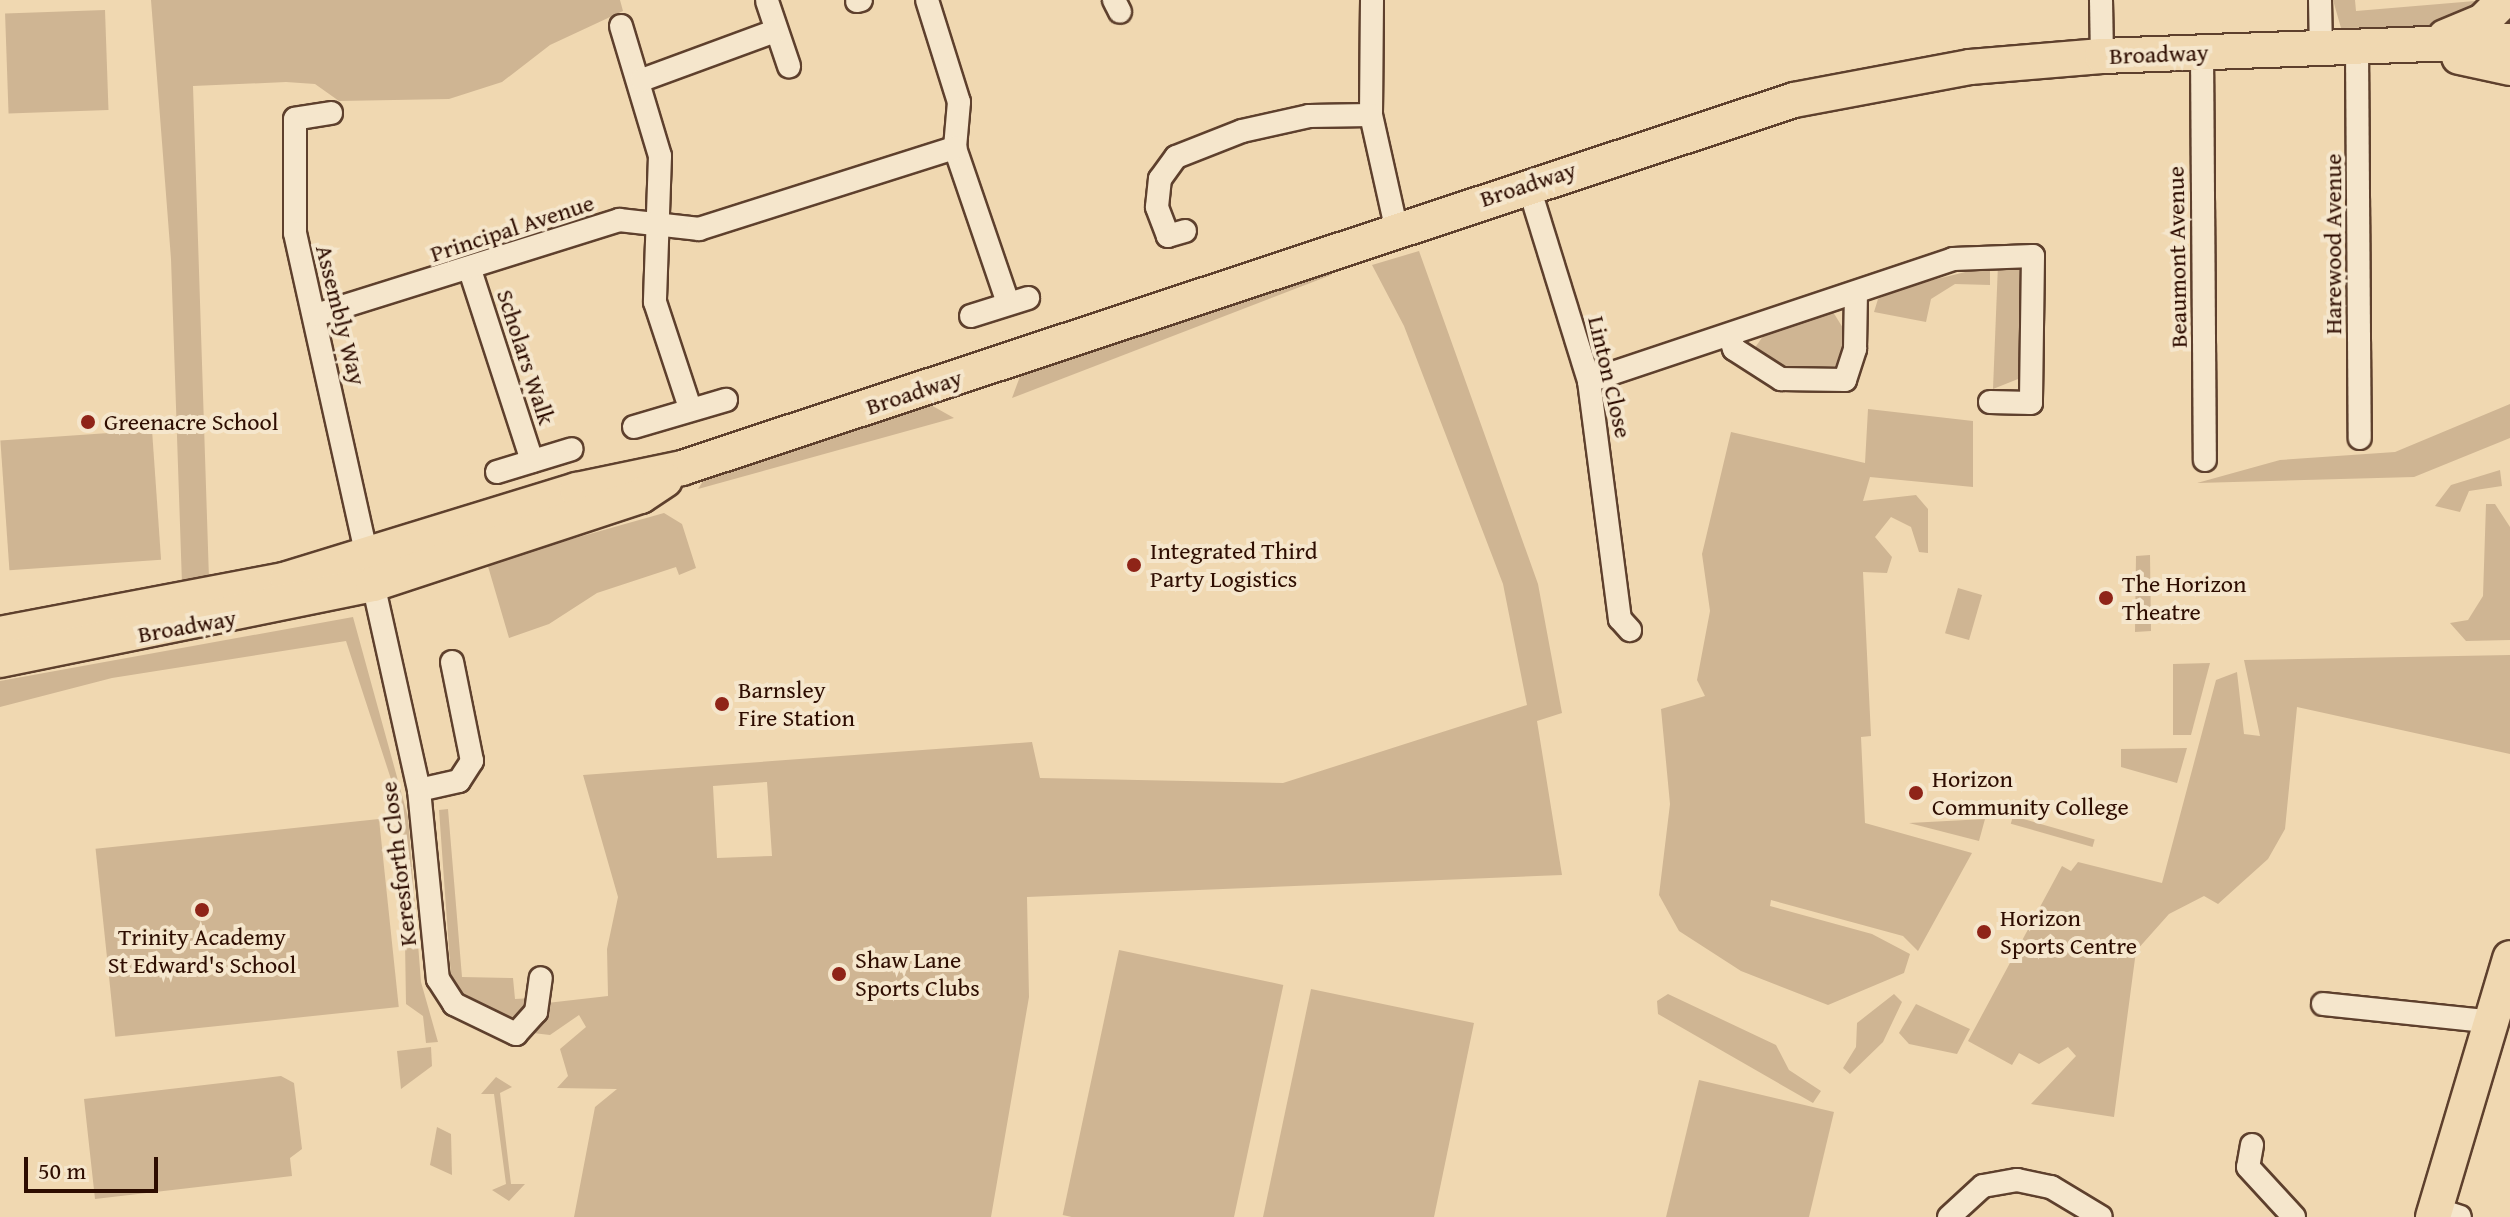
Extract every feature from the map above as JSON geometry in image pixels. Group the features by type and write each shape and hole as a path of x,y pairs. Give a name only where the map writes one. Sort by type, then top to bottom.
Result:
{"highway":[{"path":"2403,49 2471,28 2504,0"},
{"name":"Broadway","path":"0,660 372,570 641,496 682,468 1396,227 1845,88 2102,56 2403,49 2510,41"},
{"name":"Broadway","path":"2403,49 2492,59 2510,68"},
{"name":"Broadway","path":"0,634 273,583 372,570"},
{"path":"2443,1214 2510,958"}],"street":[{"path":"927,0 959,102 955,148 1017,299 971,316"},
{"path":"1372,0 1371,115 1396,227"},
{"path":"2101,0 2102,56"},
{"path":"2320,0 2321,51"},
{"path":"767,1 789,66"},
{"path":"621,26 642,80 660,156 660,229 655,302 690,408"},
{"path":"642,80 775,31"},
{"name":"Harewood Avenue","path":"2357,50 2360,438"},
{"name":"Beaumont Avenue","path":"2202,52 2205,460"},
{"name":"Assembly Way","path":"331,113 295,119 295,233 372,570"},
{"path":"1185,231 1168,236 1157,207 1160,179 1176,157 1282,122 1371,115"},
{"name":"Principal Avenue","path":"316,315 470,270 619,220 660,229 699,229 955,148"},
{"name":"Linton Close","path":"1528,184 1589,381 1620,619 1630,630"},
{"path":"1589,381 1953,259 2033,256 2031,403 1990,402"},
{"name":"Scholars Walk","path":"470,270 532,461"},
{"path":"1729,335 1734,349 1781,379 1845,380 1855,349 1856,293"},
{"path":"634,427 690,408 726,400"},
{"name":"Scholars Walk","path":"497,472 572,449"},
{"name":"Keresforth Close","path":"372,570 419,790 444,993 516,1034 536,1012 541,978"},
{"path":"419,790 459,781 472,761 452,662"},
{"path":"2323,1004 2493,1022"},
{"path":"2252,1145 2248,1167 2294,1217"},
{"path":"1949,1217 1983,1186 2017,1180 2051,1187 2101,1217"}],"shaded area":[{"path":"151,0 620,0 623,11 550,45 502,82 449,99 339,101 315,84 286,82 193,86 209,579 182,584 171,259"},
{"path":"2333,0 2355,0 2356,11 2487,0 2431,27 2341,28"},
{"path":"105,10 108,110 9,113 5,13"},
{"path":"1419,251 1538,584 1562,713 1537,721 1562,875 1027,897 1029,997 991,1217 574,1217 595,1107 617,1089 557,1088 568,1076 560,1049 586,1027 579,1015 550,1035 533,1033 547,1003 608,996 607,949 618,897 583,775 1032,742 1040,778 1283,783 1527,705 1503,584 1404,326 1372,265","holes":["767,782 772,856 717,858 713,786"]},
{"path":"1341,257 1331,275 1012,398 1022,371"},
{"path":"1998,264 2016,264 2025,277 2023,377 1993,389"},
{"path":"1990,266 1990,285 1955,284 1931,299 1926,322 1874,312 1878,299 1908,286"},
{"path":"1833,312 1848,336 1834,369 1811,373 1762,360 1754,349 1766,332"},
{"path":"922,400 954,418 698,489 705,478"},
{"path":"2510,404 2510,438 2414,477 2197,483 2280,460 2395,452"},
{"path":"1868,409 1973,421 1973,487 1870,477 1863,501 1916,495 1928,509 1928,553 1919,552 1911,527 1891,517 1875,537 1892,557 1887,573 1863,572 1871,736 1861,737 1865,823 1972,853 1918,951 1903,936 1771,900 1770,906 1872,934 1910,954 1904,973 1828,1005 1741,971 1679,931 1659,895 1670,804 1661,709 1705,696 1697,680 1710,611 1702,554 1731,432 1865,463"},
{"path":"152,430 161,560 9,570 0,441"},
{"path":"2500,470 2502,486 2469,491 2460,512 2435,506 2451,485"},
{"path":"2486,504 2495,504 2510,527 2510,640 2466,641 2450,623 2468,620 2483,596"},
{"path":"664,513 682,524 696,568 679,575 676,567 597,593 549,624 509,638 487,563"},
{"path":"2150,555 2151,631 2135,632 2136,556"},
{"path":"1958,588 1982,595 1969,640 1945,633"},
{"path":"353,617 408,817 421,982 438,1042 426,1043 423,1016 406,1004 403,816 346,641 112,678 0,707 0,681"},
{"path":"2510,655 2510,754 2297,707 2285,829 2268,859 2218,904 2204,896 2169,914 2136,951 2114,1117 2031,1104 2076,1056 2068,1047 2039,1064 2019,1053 2012,1065 1968,1041 2062,866 2071,871 2078,862 2162,883 2216,680 2237,672 2244,734 2260,736 2244,660"},
{"path":"2210,663 2191,735 2173,735 2173,664"},
{"path":"2187,748 2177,783 2121,767 2121,749"},
{"path":"448,809 462,977 513,978 515,999 532,998 515,1021 463,996 451,977 439,810"},
{"path":"2013,816 2095,839 2093,847 2011,824"},
{"path":"379,819 399,1007 115,1037 96,849"},
{"path":"1985,819 1979,841 1909,823"},
{"path":"1119,950 1283,985 1234,1217 1063,1215"},
{"path":"1311,989 1474,1023 1434,1217 1263,1217"},
{"path":"1668,994 1776,1045 1789,1070 1821,1091 1813,1103 1658,1014 1657,1001"},
{"path":"1894,994 1902,1002 1883,1042 1850,1074 1843,1068 1856,1047 1857,1023"},
{"path":"1916,1004 1970,1029 1957,1054 1909,1044 1899,1033"},
{"path":"431,1047 432,1066 401,1089 397,1051"},
{"path":"281,1076 294,1083 302,1149 290,1158 292,1176 95,1199 84,1099"},
{"path":"496,1077 512,1087 500,1093 511,1184 525,1184 509,1201 492,1190 506,1184 494,1094 481,1094"},
{"path":"1699,1080 1834,1112 1809,1217 1666,1217"},
{"path":"437,1127 451,1134 452,1175 430,1165"}],"place":[{"name":"Greenacre School","path":"88,422"},
{"name":"Integrated Third Party Logistics","path":"1134,565"},
{"name":"The Horizon Theatre","path":"2106,598"},
{"name":"Barnsley Fire Station","path":"722,704"},
{"name":"Horizon Community College","path":"1916,793"},
{"name":"Trinity Academy St Edward's School","path":"202,910"},
{"name":"Horizon Sports Centre","path":"1984,932"},
{"name":"Shaw Lane Sports Clubs","path":"839,974"}]}
